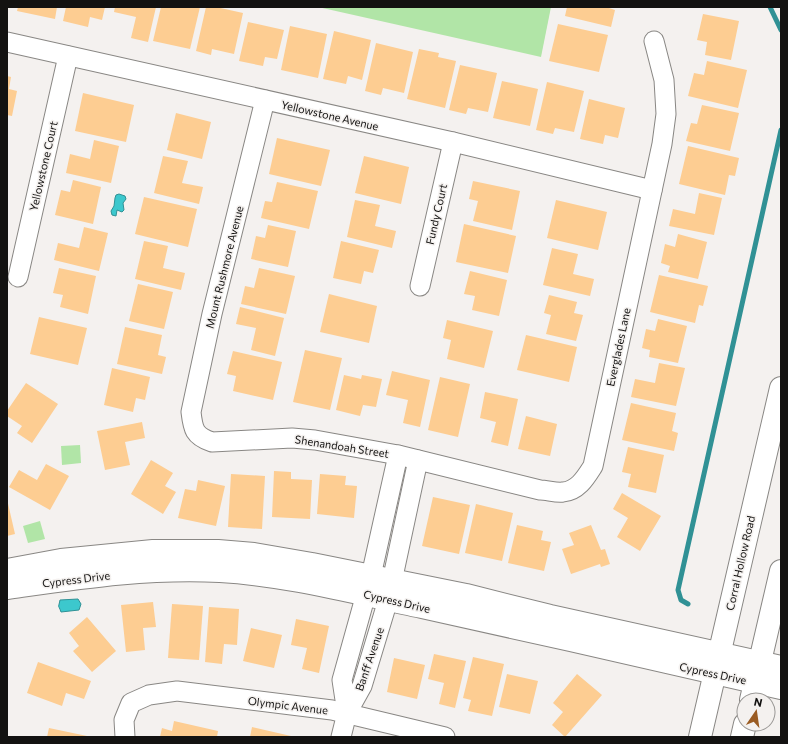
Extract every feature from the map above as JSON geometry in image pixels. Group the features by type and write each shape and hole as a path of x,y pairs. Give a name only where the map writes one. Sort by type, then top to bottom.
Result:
{"street":[{"name":"Everglades Lane","path":"418,460 540,490 562,492 569,491 584,482 593,466 662,144 666,114 664,80 654,41"},
{"name":"Yellowstone Avenue","path":"7,42 453,142 652,190"},
{"name":"Yellowstone Court","path":"18,277 68,56"},
{"name":"Mount Rushmore Avenue","path":"197,433 193,427 191,412 212,314 264,100"},
{"name":"Fundy Court","path":"420,286 453,142"},
{"name":"Corral Hollow Road","path":"700,737 781,388"},
{"name":"Shenandoah Street","path":"197,433 202,439 212,442 292,438 314,440 418,460"},
{"name":"Banff Avenue","path":"379,588 398,455"},
{"name":"Banff Avenue","path":"341,737 346,714 342,680 379,588 418,460"},
{"name":"Cypress Drive","path":"7,570 61,560 153,551 218,551 254,554 312,564 379,588"},
{"name":"Cypress Drive","path":"7,588 89,576 153,570 218,571 251,574 335,588 379,588 466,595 550,616 717,663 755,681 781,688"},
{"path":"755,681 781,571"},
{"name":"Cypress Drive","path":"755,681 781,667"},
{"name":"Olympic Avenue","path":"125,737 124,720 131,703 149,695 177,691 332,710 445,737"}],"green space":[{"path":"318,7 551,7 541,57"},
{"path":"80,445 81,463 62,465 61,446"},
{"path":"40,521 45,539 28,543 23,526"}],"water":[{"path":"119,194 125,196 126,199 123,203 124,210 122,212 117,210 116,216 112,215 111,211 114,206 116,195"},
{"path":"78,599 81,604 79,610 61,612 59,606 60,600"}],"building":[{"path":"18,7 57,7 55,19 17,11"},
{"path":"66,7 105,7 102,20 90,17 88,27 63,21"},
{"path":"115,7 156,7 148,42 131,38 136,17 114,12"},
{"path":"161,7 200,7 190,49 153,41"},
{"path":"206,7 216,7 243,13 234,54 212,49 211,55 196,51"},
{"path":"567,7 610,7 609,8 615,10 611,27 565,16"},
{"path":"703,14 739,21 731,60 705,55 707,42 697,40"},
{"path":"248,22 284,30 277,59 265,57 263,66 239,61"},
{"path":"558,24 608,35 599,72 549,61"},
{"path":"290,26 327,34 318,78 281,70"},
{"path":"334,31 371,40 362,80 348,76 346,84 323,79"},
{"path":"376,43 413,52 404,93 383,88 381,95 365,91"},
{"path":"419,49 439,53 438,57 456,61 445,108 407,99"},
{"path":"707,61 747,70 738,108 688,96 694,73 704,75"},
{"path":"460,65 497,73 488,112 468,108 466,114 449,110"},
{"path":"7,76 11,77 9,89 17,91 12,116 7,115"},
{"path":"502,81 538,89 530,126 493,118"},
{"path":"547,82 584,91 574,132 555,128 553,134 536,130"},
{"path":"83,93 134,105 126,142 75,131"},
{"path":"589,99 625,108 618,138 605,135 603,144 580,139"},
{"path":"702,105 739,113 730,151 686,141 691,123 697,124"},
{"path":"176,113 211,122 202,159 167,150"},
{"path":"277,138 330,150 321,186 269,174"},
{"path":"94,140 119,146 111,183 66,173 70,154 90,159"},
{"path":"688,146 739,158 735,176 729,175 725,195 679,184"},
{"path":"163,156 188,161 182,183 203,187 199,204 154,193"},
{"path":"364,156 409,167 401,204 355,193"},
{"path":"73,180 101,187 93,224 55,215 61,190 70,192"},
{"path":"473,181 520,191 512,230 473,221 478,201 469,199"},
{"path":"277,182 318,191 309,229 261,218 265,201 272,202"},
{"path":"699,193 722,198 714,235 669,226 673,209 695,214"},
{"path":"144,197 197,209 188,247 135,234"},
{"path":"355,200 380,205 375,226 396,231 392,248 347,237"},
{"path":"556,200 607,212 598,250 547,238"},
{"path":"464,224 516,236 508,273 456,262"},
{"path":"268,225 296,231 288,267 251,259 256,236 265,238"},
{"path":"84,227 108,233 99,271 54,260 58,243 79,248"},
{"path":"678,234 707,242 698,279 668,272 670,266 661,263 665,244 675,247"},
{"path":"144,241 168,246 163,268 185,273 181,290 135,279"},
{"path":"341,241 379,250 373,273 364,271 361,284 333,278"},
{"path":"552,248 578,254 573,274 594,279 590,296 543,285"},
{"path":"59,268 96,276 88,314 60,307 63,295 53,293"},
{"path":"259,268 295,276 286,314 241,304 245,286 254,288"},
{"path":"470,271 507,280 499,316 472,310 475,296 464,294"},
{"path":"659,275 708,286 703,306 699,305 695,323 650,312"},
{"path":"138,284 173,292 164,329 129,321"},
{"path":"329,294 377,306 369,343 320,332"},
{"path":"549,295 577,302 574,313 583,315 576,341 546,334 551,315 544,313"},
{"path":"240,307 284,318 275,356 251,350 256,328 236,324"},
{"path":"39,317 87,328 78,365 30,354"},
{"path":"658,319 687,326 678,363 649,357 650,350 642,348 646,329 655,331"},
{"path":"447,320 493,331 484,368 447,359 451,340 443,338"},
{"path":"125,327 162,335 158,355 166,357 162,374 117,364"},
{"path":"526,335 577,347 569,382 517,370"},
{"path":"305,350 342,358 330,410 293,402"},
{"path":"233,351 282,362 273,400 233,391 236,376 227,374"},
{"path":"659,363 685,368 676,406 631,397 635,379 655,383"},
{"path":"112,368 150,377 145,400 136,398 133,412 104,405"},
{"path":"392,371 430,380 420,427 403,423 408,400 386,395"},
{"path":"344,375 361,379 362,375 382,379 376,407 363,405 360,416 336,410"},
{"path":"440,377 470,384 458,437 428,430"},
{"path":"26,383 58,404 32,443 17,433 22,426 7,416 7,411"},
{"path":"485,392 518,399 508,446 491,442 496,422 480,418"},
{"path":"631,403 676,413 672,431 678,433 674,451 622,440"},
{"path":"526,416 557,424 550,456 518,449"},
{"path":"142,422 145,438 125,442 130,465 105,470 97,431"},
{"path":"628,447 664,455 656,493 628,487 631,474 622,472"},
{"path":"151,460 173,473 165,486 176,492 163,514 131,494"},
{"path":"46,464 69,476 50,510 9,487 19,470 37,480"},
{"path":"274,471 291,472 291,479 312,480 310,519 272,517"},
{"path":"231,474 265,476 262,529 228,527"},
{"path":"320,474 346,476 345,485 357,486 354,518 317,514"},
{"path":"198,480 225,486 216,526 178,518 185,489 196,491"},
{"path":"622,493 661,516 640,551 617,537 628,518 613,509"},
{"path":"433,497 470,505 459,554 422,546"},
{"path":"7,499 15,534 7,536"},
{"path":"476,504 513,513 502,561 465,553"},
{"path":"517,525 543,531 541,540 551,542 544,571 508,563"},
{"path":"591,525 601,550 605,549 610,564 601,567 600,564 571,574 562,549 574,545 569,533"},
{"path":"153,602 156,627 143,628 145,650 126,652 121,605"},
{"path":"172,604 203,606 199,660 168,658"},
{"path":"209,607 239,609 237,645 224,644 222,664 205,662"},
{"path":"87,617 116,651 92,672 73,651 79,646 69,633"},
{"path":"296,619 329,626 319,673 302,669 307,648 291,645"},
{"path":"251,628 282,635 274,668 243,661"},
{"path":"434,654 466,661 455,708 439,704 444,683 428,679"},
{"path":"473,657 504,664 492,716 468,711 471,700 463,698"},
{"path":"394,658 425,665 417,699 387,692"},
{"path":"38,662 91,681 84,699 66,693 62,706 27,693"},
{"path":"507,674 538,681 530,714 499,707"},
{"path":"577,674 602,695 565,737 552,725 563,712 553,703"},
{"path":"174,721 218,731 217,737 160,737 162,728 172,731"},
{"path":"252,727 291,736 291,737 250,737"},
{"path":"49,728 87,736 87,737 47,737"}],"waterway":[{"path":"770,7 781,30"},
{"path":"688,604 681,600 678,590 781,130"}]}
